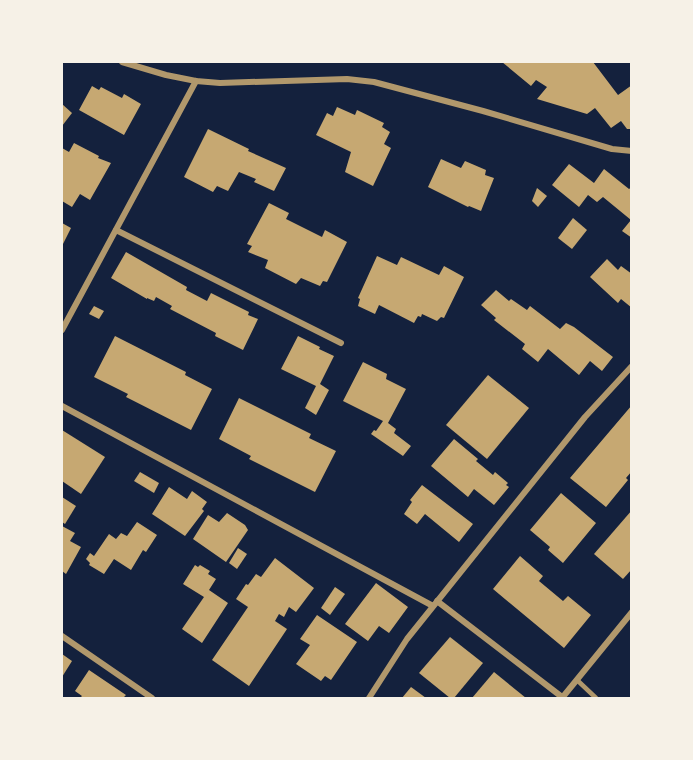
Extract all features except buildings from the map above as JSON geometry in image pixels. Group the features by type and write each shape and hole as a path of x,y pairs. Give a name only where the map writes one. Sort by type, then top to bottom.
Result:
{"street":[{"path":"122,62 196,81 220,83 347,79 374,82 452,102 612,149 632,151"},
{"path":"62,330 196,81"},
{"path":"116,230 341,343"},
{"path":"369,699 407,639 585,417 632,366"},
{"path":"62,406 435,604 562,698 632,612"},
{"path":"62,636 152,699"}],"lane":[{"path":"577,680 596,699"}]}
